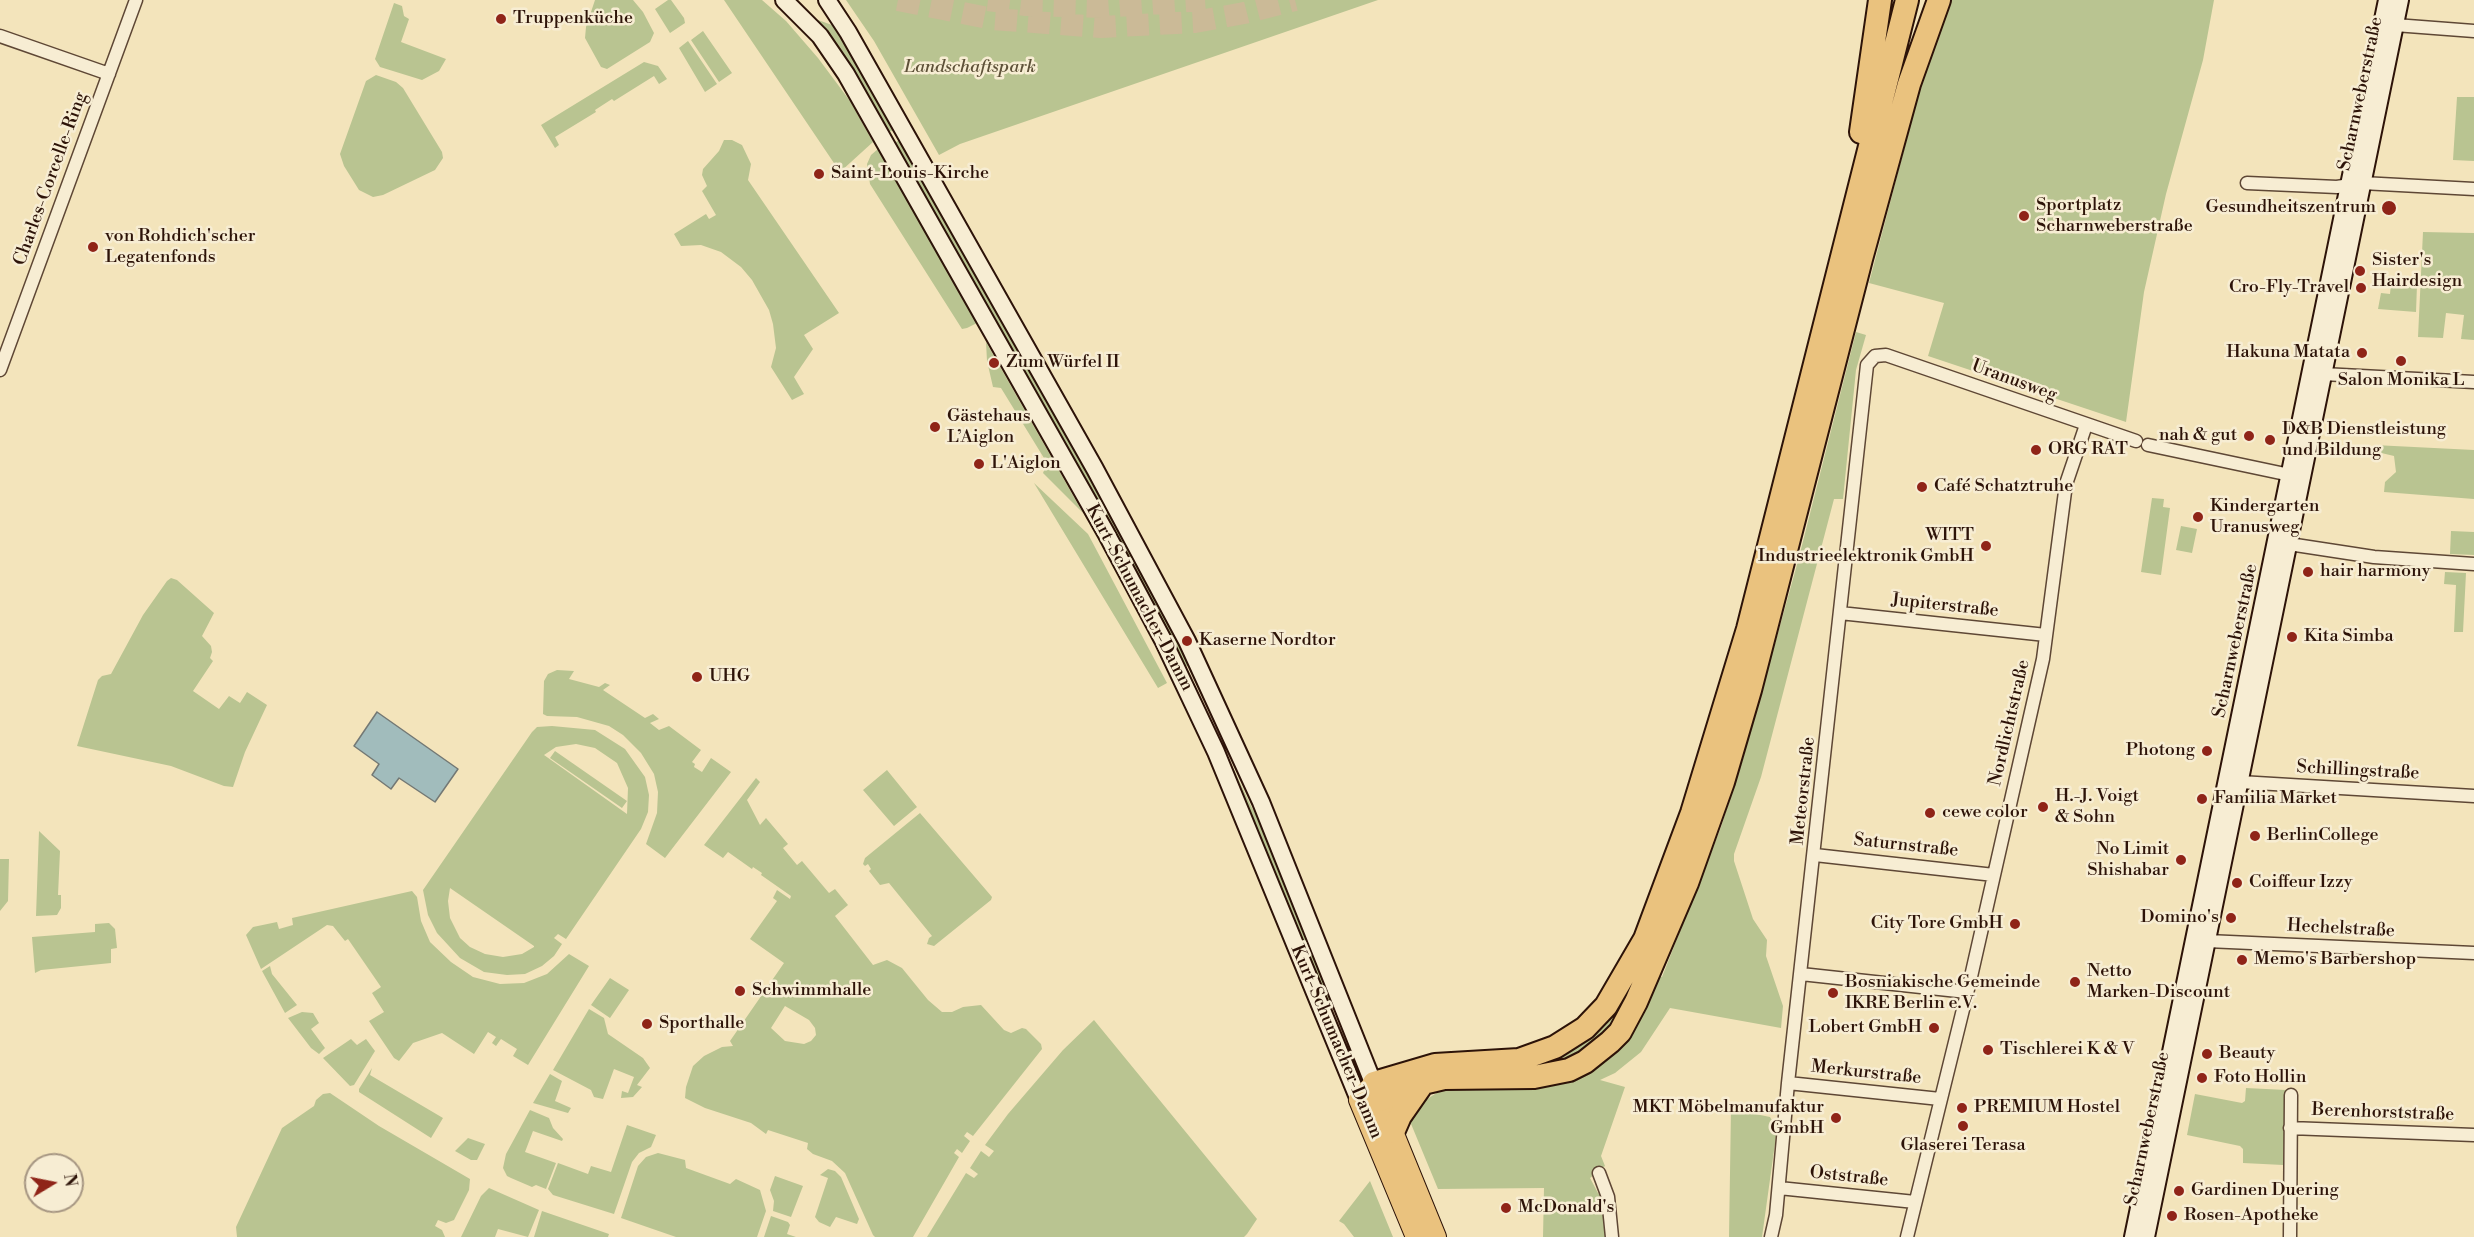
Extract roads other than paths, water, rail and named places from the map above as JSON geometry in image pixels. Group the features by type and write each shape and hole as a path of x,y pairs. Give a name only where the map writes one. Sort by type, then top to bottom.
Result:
{"highway":[{"path":"1866,164 1861,131 1880,0"},
{"path":"1371,1094 1435,1065 1518,1059 1555,1047 1585,1028 1597,1016 1619,987 1645,939 1692,813 1744,640 1907,0"},
{"path":"1371,1094 1444,1078 1534,1077 1569,1070 1585,1062 1611,1042 1620,1032 1636,1002 1688,883 1723,782 1750,690 1861,259 1909,84 1940,0"},
{"path":"1393,1132 1400,1116 1424,1083"}],"main road":[{"name":"Kurt-Schumacher-Damm","path":"784,0 820,36 846,74 1106,533 1184,684 1371,1094 1393,1132 1436,1237"},
{"name":"Kurt-Schumacher-Damm","path":"827,0 848,32 1116,506 1204,675 1261,802 1371,1094 1416,1237"},
{"name":"Scharnweberstraße","path":"2133,1237 2201,940 2355,185 2387,0"},
{"name":"Scharnweberstraße","path":"2355,185 2400,0"},
{"name":"Scharnweberstraße","path":"2233,781 2289,544 2296,476"},
{"path":"1184,684 1204,675"},
{"name":"Scharnweberstraße","path":"2146,1237 2182,1028"}],"street":[{"name":"Charles-Corcelle-Ring","path":"0,370 136,0"},
{"path":"2395,25 2474,31"},
{"path":"0,36 109,74"},
{"path":"2247,183 2474,189"},
{"name":"Uranusweg","path":"1880,355 1902,360 2142,443 2296,476"},
{"name":"Meteorstraße","path":"1771,1237 1779,1188 1788,1083 1815,855 1867,365 1870,360 1880,355"},
{"path":"2317,373 2474,382"},
{"name":"Nordlichtstraße","path":"1907,1237 1967,992 2040,670 2066,484 2086,425"},
{"path":"2289,544 2374,557 2474,564"},
{"name":"Jupiterstraße","path":"1840,613 2046,635"},
{"name":"Schillingstraße","path":"2233,781 2474,796"},
{"name":"Saturnstraße","path":"1815,855 1994,875"},
{"name":"Hechelstraße","path":"2201,940 2474,953"},
{"path":"1801,974 1967,992"},
{"name":"Merkurstraße","path":"1788,1083 1940,1099"},
{"path":"2290,1237 2291,1095"},
{"name":"Berenhorststraße","path":"2290,1125 2474,1136"},
{"path":"1599,1173 1608,1197 1612,1237"},
{"name":"Oststraße","path":"1779,1188 1915,1202"}],"water":[{"path":"377,712 458,769 435,802 399,778 391,789 372,775 379,764 354,746"}],"tunnel":[{"path":"898,0 993,19 1101,27 1195,22 1295,0"},
{"path":"988,0 1026,5 1102,7 1205,0"}],"place":[{"name":"Truppenküche","path":"501,19"},
{"name":"Saint-Louis-Kirche","path":"819,174"},
{"name":"Gesundheitszentrum","path":"2389,208"},
{"name":"Sportplatz Scharnweberstraße","path":"2024,216"},
{"name":"von Rohdich'scher Legatenfonds","path":"93,247"},
{"name":"Sister's Hairdesign","path":"2360,271"},
{"name":"Cro-Fly-Travel","path":"2361,288"},
{"name":"Hakuna Matata","path":"2362,353"},
{"name":"Salon Monika L","path":"2401,361"},
{"name":"Zum Würfel II","path":"994,363"},
{"name":"Gästehaus L’Aiglon","path":"935,427"},
{"name":"nah & gut","path":"2249,436"},
{"name":"D&B Dienstleistung und Bildung","path":"2270,440"},
{"name":"ORG RAT","path":"2036,450"},
{"name":"L'Aiglon","path":"979,464"},
{"name":"Café Schatztruhe","path":"1922,487"},
{"name":"Kindergarten Uranusweg","path":"2198,517"},
{"name":"WITT Industrieelektronik GmbH","path":"1986,546"},
{"name":"hair harmony","path":"2308,572"},
{"name":"Kita Simba","path":"2292,637"},
{"name":"Kaserne Nordtor","path":"1187,641"},
{"name":"UHG","path":"697,677"},
{"name":"Photong","path":"2207,751"},
{"name":"Familia Market","path":"2202,799"},
{"name":"H.-J. Voigt & Sohn","path":"2043,807"},
{"name":"cewe color","path":"1930,813"},
{"name":"BerlinCollege","path":"2255,836"},
{"name":"No Limit Shishabar","path":"2181,860"},
{"name":"Coiffeur Izzy","path":"2237,883"},
{"name":"Domino's","path":"2231,918"},
{"name":"City Tore GmbH","path":"2015,924"},
{"name":"Memo's Barbershop","path":"2242,960"},
{"name":"Netto Marken-Discount","path":"2075,982"},
{"name":"Schwimmhalle","path":"740,991"},
{"name":"Bosniakische Gemeinde IKRE Berlin e.V.","path":"1833,993"},
{"name":"Sporthalle","path":"647,1024"},
{"name":"Lobert GmbH","path":"1934,1028"},
{"name":"Tischlerei K & V","path":"1988,1050"},
{"name":"Beauty","path":"2207,1054"},
{"name":"Foto Hollin","path":"2202,1078"},
{"name":"PREMIUM Hostel","path":"1962,1108"},
{"name":"MKT Möbelmanufaktur GmbH","path":"1836,1118"},
{"name":"Glaserei Terasa","path":"1963,1126"},
{"name":"Gardinen Duering","path":"2179,1191"},
{"name":"McDonald's","path":"1506,1208"},
{"name":"Rosen-Apotheke","path":"2172,1216"}],"park label":[{"name":"Landschaftspark","path":"970,68"}]}
